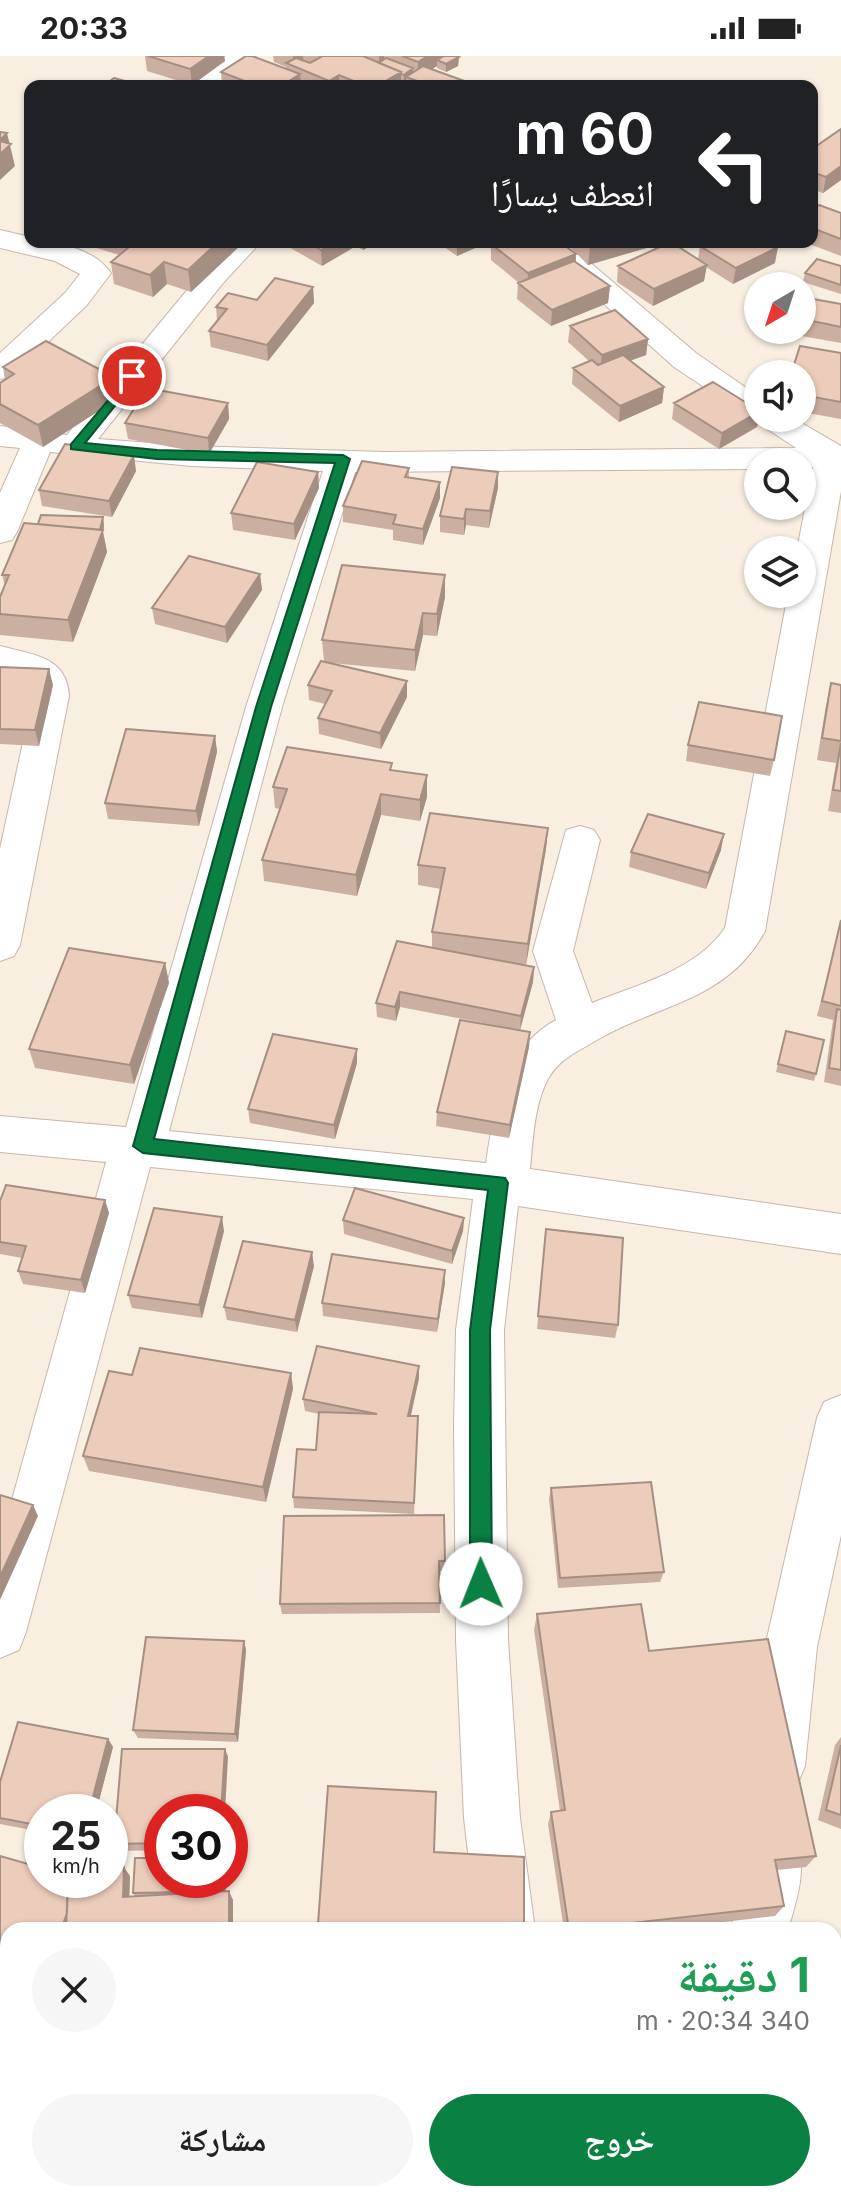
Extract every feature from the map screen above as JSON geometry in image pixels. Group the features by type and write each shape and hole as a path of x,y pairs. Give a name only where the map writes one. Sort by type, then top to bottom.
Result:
{"street":[{"path":"207,80 243,56"},
{"path":"0,239 24,245"},
{"path":"0,370 76,299 96,273 89,264 35,248"},
{"path":"75,446 205,287 241,248"},
{"path":"556,248 685,360 744,400"},
{"path":"796,432 836,455"},
{"path":"0,436 157,454 343,459 772,459 836,455"},
{"path":"0,532 39,441"},
{"path":"505,1922 492,1818 482,1640 480,1330 502,1184 521,1095 541,1056 580,1029 665,992 729,957 745,931 836,455"},
{"path":"0,1632 260,722 343,459"},
{"path":"0,658 45,673 50,679 51,696 0,945"},
{"path":"580,840 553,951 580,1029"},
{"path":"0,1134 138,1145 502,1184 841,1234"},
{"path":"762,1922 770,1895 775,1858 778,1754 791,1647 841,1418"}],"building":[{"path":"148,56 209,56 190,69"},
{"path":"246,56 252,56 300,74 290,80 242,80 221,72"},
{"path":"363,56 401,72 387,80 351,80 339,75 327,80 286,63 296,58 310,63 321,57"},
{"path":"402,56 428,56 418,62"},
{"path":"444,56 459,57 446,64 437,60"},
{"path":"386,58 413,68 401,74 379,63"},
{"path":"423,66 462,80 414,80 406,77"},
{"path":"841,129 841,166 826,177 818,174 818,145"},
{"path":"0,141 11,144 0,154"},
{"path":"818,206 841,213 841,239 818,230"},
{"path":"128,248 212,248 188,270 164,262 150,275 111,262"},
{"path":"496,248 568,248 576,254 528,273"},
{"path":"658,248 680,248 707,265 654,289 618,266"},
{"path":"703,248 776,248 736,268"},
{"path":"817,259 841,266 841,285 816,277 816,272 806,272"},
{"path":"574,261 610,286 552,310 518,283"},
{"path":"275,278 313,287 267,345 209,331 227,309 216,307 228,293 257,300"},
{"path":"816,300 841,304 841,327 816,322"},
{"path":"615,310 648,339 602,355 570,326"},
{"path":"46,341 114,377 38,425 0,404 0,383 14,374 3,367"},
{"path":"800,346 841,353 841,402 816,398 816,360 796,360"},
{"path":"623,355 664,387 620,406 573,368 592,360 598,365"},
{"path":"713,382 744,401 744,420 722,433 674,403"},
{"path":"147,388 228,403 208,438 125,423"},
{"path":"65,444 134,455 109,501 39,490"},
{"path":"362,461 409,468 405,477 440,482 423,529 393,524 396,515 343,506"},
{"path":"257,462 318,472 294,524 231,513"},
{"path":"452,467 498,472 490,511 466,509 464,519 440,516"},
{"path":"41,515 103,517 100,530 38,524"},
{"path":"24,523 103,530 68,620 0,614 0,597 9,575 2,575"},
{"path":"189,556 260,574 225,627 152,608"},
{"path":"342,565 445,575 437,614 423,613 415,650 322,640"},
{"path":"321,661 407,681 380,733 318,718 332,691 308,685"},
{"path":"0,667 49,669 35,730 0,729"},
{"path":"831,683 841,685 841,741 822,738"},
{"path":"699,702 782,716 774,760 688,745"},
{"path":"126,729 215,736 196,811 105,803"},
{"path":"841,743 841,791 833,790"},
{"path":"287,747 392,763 390,770 427,775 420,800 381,794 356,875 262,860 287,789 273,787"},
{"path":"430,813 548,828 528,944 432,932 445,868 418,865"},
{"path":"648,814 724,834 709,873 631,852"},
{"path":"841,920 841,1006 822,1001"},
{"path":"397,941 534,967 521,1016 400,992 395,1007 376,1003"},
{"path":"69,948 165,963 130,1065 29,1049"},
{"path":"837,1009 841,1010 841,1070 829,1068"},
{"path":"460,1020 530,1032 510,1125 437,1112"},
{"path":"786,1031 824,1040 816,1074 778,1064"},
{"path":"273,1034 357,1049 334,1125 248,1109"},
{"path":"6,1185 105,1200 81,1280 18,1271 26,1246 0,1242 0,1201"},
{"path":"355,1188 464,1218 452,1251 343,1220"},
{"path":"154,1208 222,1217 199,1305 128,1295"},
{"path":"546,1229 623,1238 618,1325 538,1316"},
{"path":"243,1241 312,1252 295,1320 224,1307"},
{"path":"332,1254 445,1270 438,1319 322,1303"},
{"path":"317,1346 419,1366 408,1416 418,1416 414,1503 293,1497 297,1449 316,1450 319,1412 377,1414 303,1399"},
{"path":"140,1348 291,1373 263,1487 83,1456 109,1371 132,1375"},
{"path":"651,1482 664,1572 560,1578 551,1488"},
{"path":"0,1495 33,1505 0,1577"},
{"path":"444,1515 445,1561 439,1561 440,1603 280,1604 284,1516"},
{"path":"641,1604 649,1651 768,1639 816,1856 775,1860 784,1906 641,1922 568,1922 551,1812 565,1810 537,1614"},
{"path":"146,1637 244,1641 235,1734 133,1730"},
{"path":"18,1722 108,1739 94,1794 24,1794 24,1823 0,1818 0,1782"},
{"path":"841,1745 841,1815 826,1810"},
{"path":"122,1749 225,1749 222,1794 144,1794 144,1843 128,1844 128,1794 118,1794"},
{"path":"328,1786 436,1792 434,1852 524,1857 524,1922 318,1922"},
{"path":"0,1856 24,1863 24,1898 67,1898 64,1922 0,1922"},
{"path":"135,1858 144,1858 144,1893 133,1893"},
{"path":"67,1898 229,1898 229,1922 66,1922"}],"route":[{"path":"132,376 75,446 157,454 343,459 264,707 143,1146 498,1183 480,1330 481,1584"}]}
